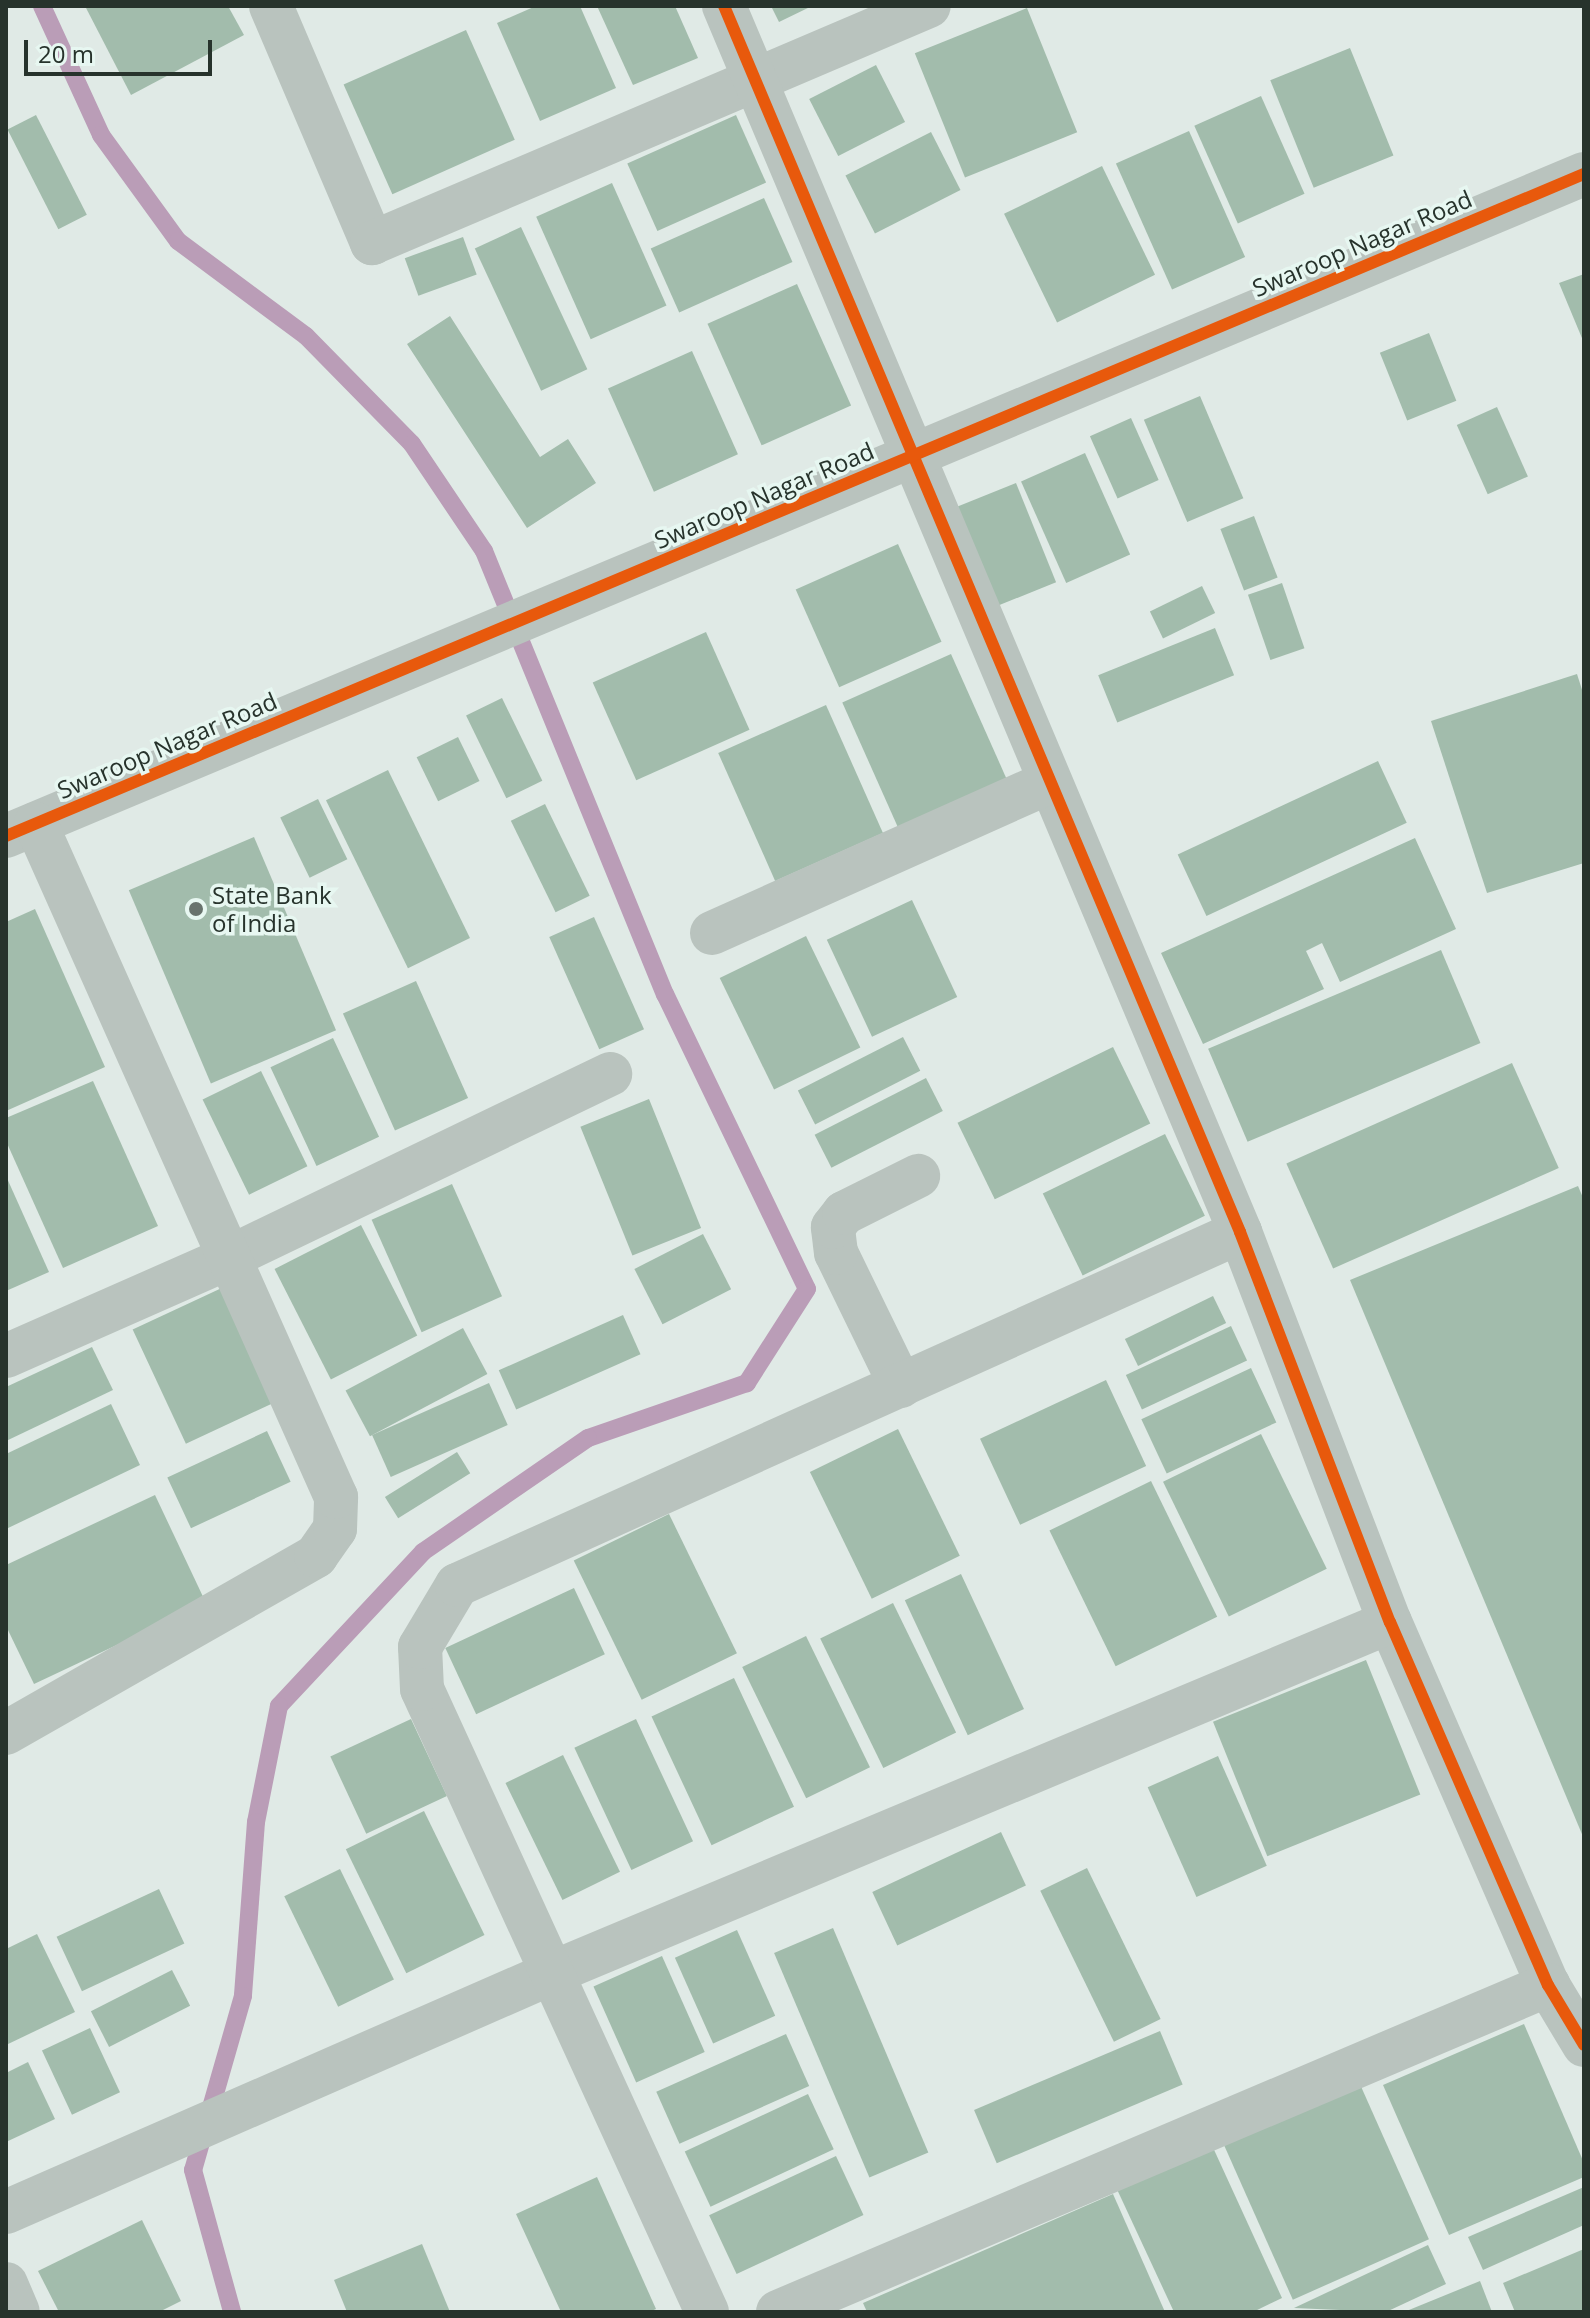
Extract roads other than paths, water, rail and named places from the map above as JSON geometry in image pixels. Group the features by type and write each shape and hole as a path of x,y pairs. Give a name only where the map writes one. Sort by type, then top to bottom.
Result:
{"street":[{"path":"271,6 372,243 929,6"},
{"path":"724,6 1240,1232 1390,1622 1548,1985 1584,2045"},
{"name":"Swaroop Nagar Road","path":"21,830 1584,174"},
{"path":"712,933 1049,782"},
{"path":"6,1733 283,1579 316,1556 335,1529 336,1497 230,1257 21,830"},
{"path":"6,1356 230,1257 610,1074"},
{"path":"901,1386 836,1253 833,1227 844,1213 918,1176"},
{"path":"707,2312 422,1689 420,1647 438,1612 457,1585 1240,1232"},
{"path":"6,2212 554,1972 1390,1622"},
{"path":"778,2312 1548,1985"},
{"path":"6,2284 18,2312"}],"waterway":[{"path":"42,6 101,135 178,241 306,336 412,444 484,551 665,994 807,1289 747,1383 588,1438 423,1552 279,1706 256,1822 243,1996 193,2170 232,2312"}],"place":[{"name":"State Bank of India","path":"196,909"}]}
